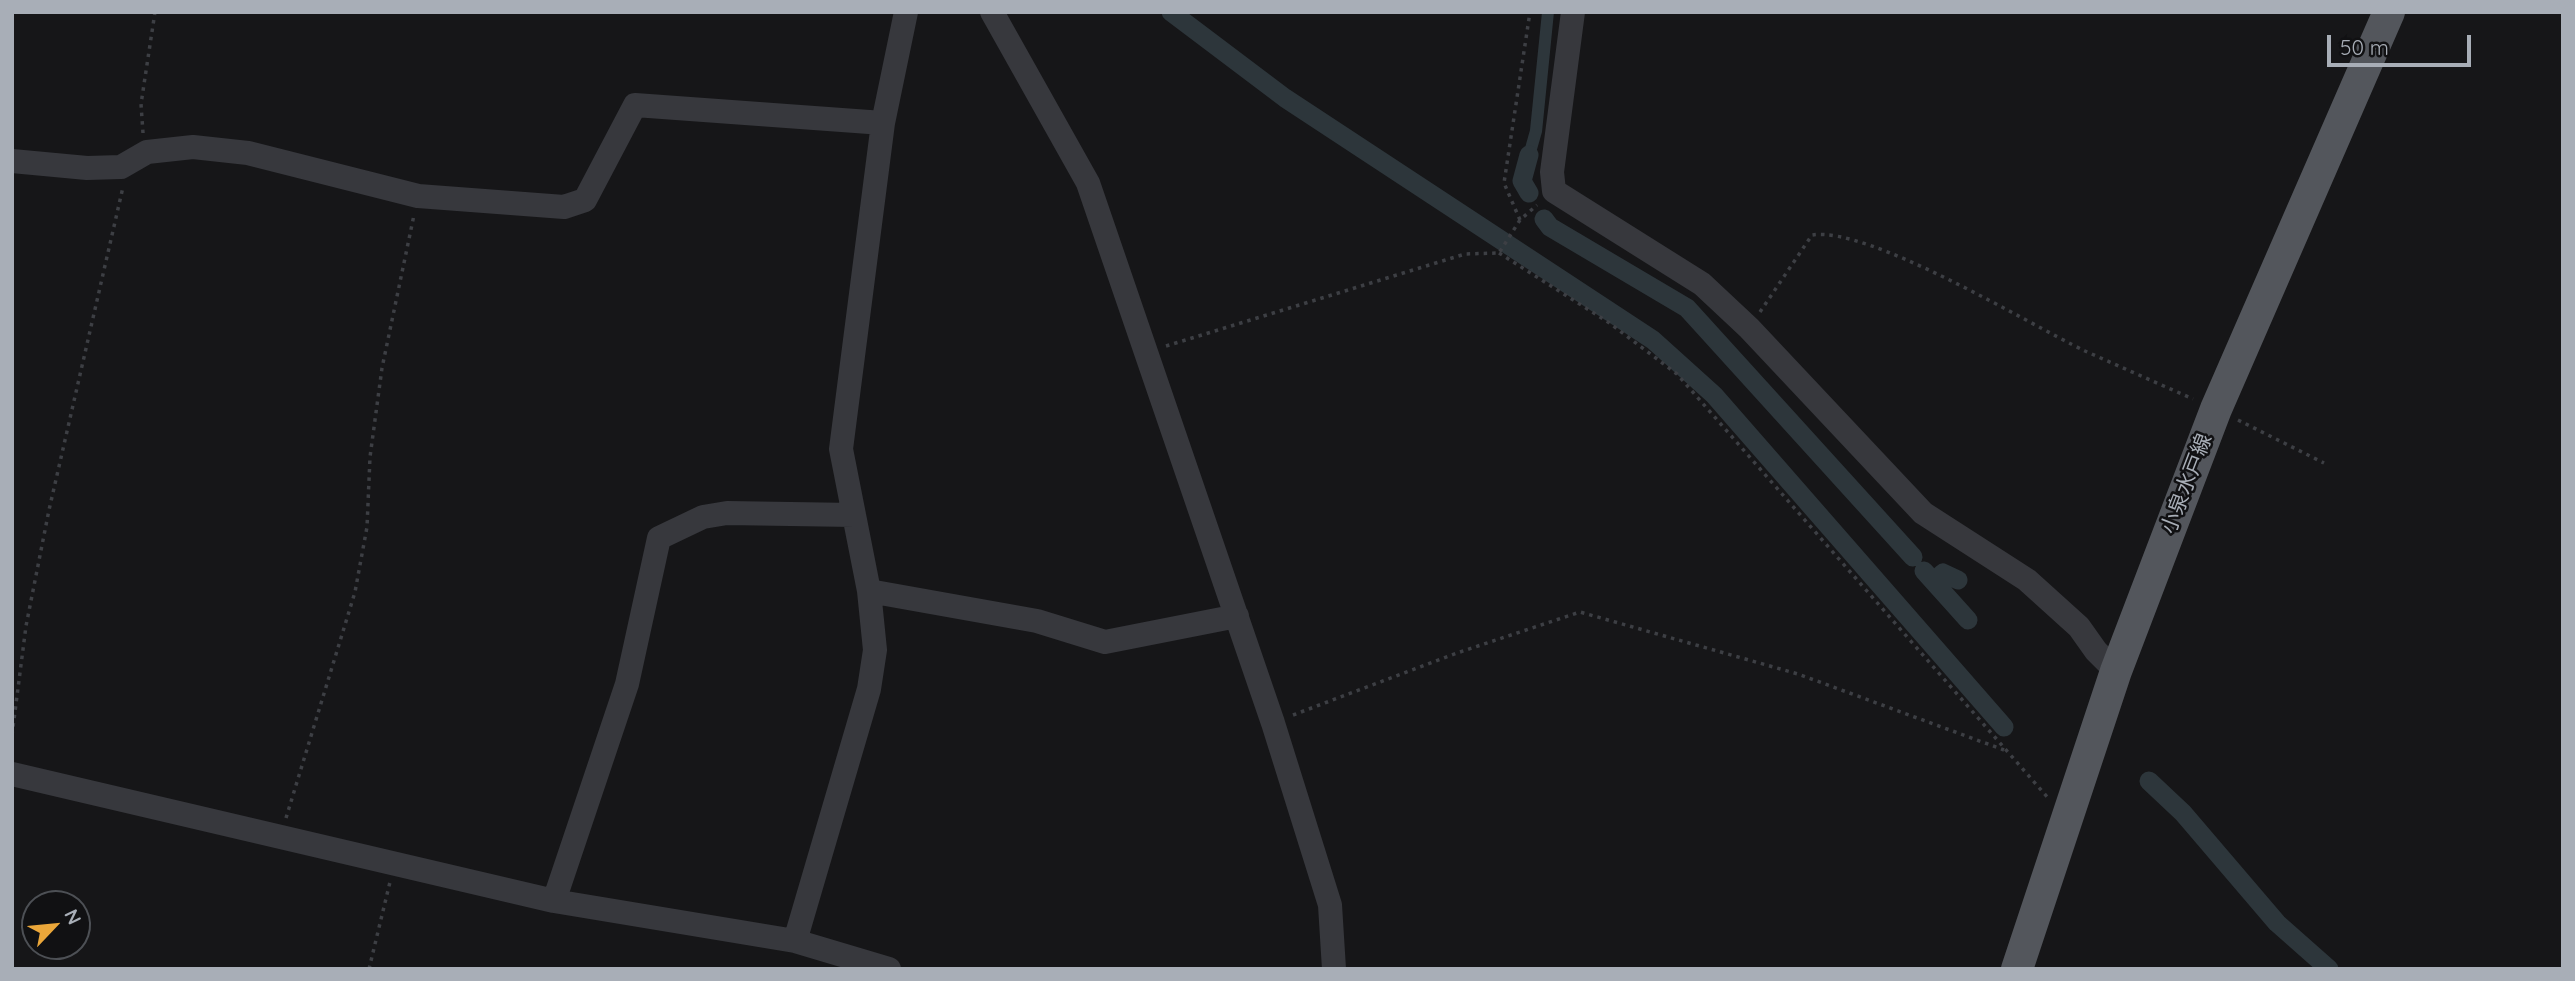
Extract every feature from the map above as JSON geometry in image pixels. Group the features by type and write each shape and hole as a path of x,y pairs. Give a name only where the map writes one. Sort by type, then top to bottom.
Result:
{"main road":[{"name":"小泉水戸線","path":"2017,969 2065,816 2116,671 2216,409 2389,12"}],"street":[{"path":"795,941 869,689 875,650 869,591 841,449 883,123 906,12"},
{"path":"992,12 1088,183 1273,723 1330,905 1334,969"},
{"path":"1573,12 1552,172 1554,191 1702,284 1749,328 1923,513 2027,580 2080,627 2096,651 2116,671"},
{"path":"12,161 87,169 121,167 146,152 193,146 248,152 418,196 564,207 585,200 635,105 883,123"},
{"path":"554,901 627,684 659,538 703,517 727,513 854,515"},
{"path":"869,591 1037,621 1105,642 1237,616"},
{"path":"12,774 554,901 795,941 889,969"}],"path":[{"path":"146,152 141,104 155,12"},
{"path":"1520,220 1504,183 1530,12"},
{"path":"12,735 31,600 62,448 123,190 121,167"},
{"path":"1499,253 1520,220 1554,191"},
{"path":"280,838 355,592 367,527 370,457 382,368 418,196"},
{"path":"1749,328 1812,234 1826,232 1883,249 2086,351 2216,409 2324,463"},
{"path":"1147,351 1465,254 1499,253 1608,322 1676,374 2065,816"},
{"path":"1273,723 1457,653 1580,612 1798,674 2006,751"},
{"path":"369,969 394,865"}],"shaded area":[{"path":"1542,12 1554,12 1542,132 1528,181 1516,180 1530,130"}],"waterway":[{"path":"1171,12 1285,98 1653,340 1714,395 2004,727"},
{"path":"1529,155 1522,181 1529,193"},
{"path":"1544,219 1550,227 1687,308 1913,557"},
{"path":"1924,571 1968,620"},
{"path":"1934,581 1943,573 1958,580"},
{"path":"2149,781 2183,813 2277,923 2329,969"}]}
